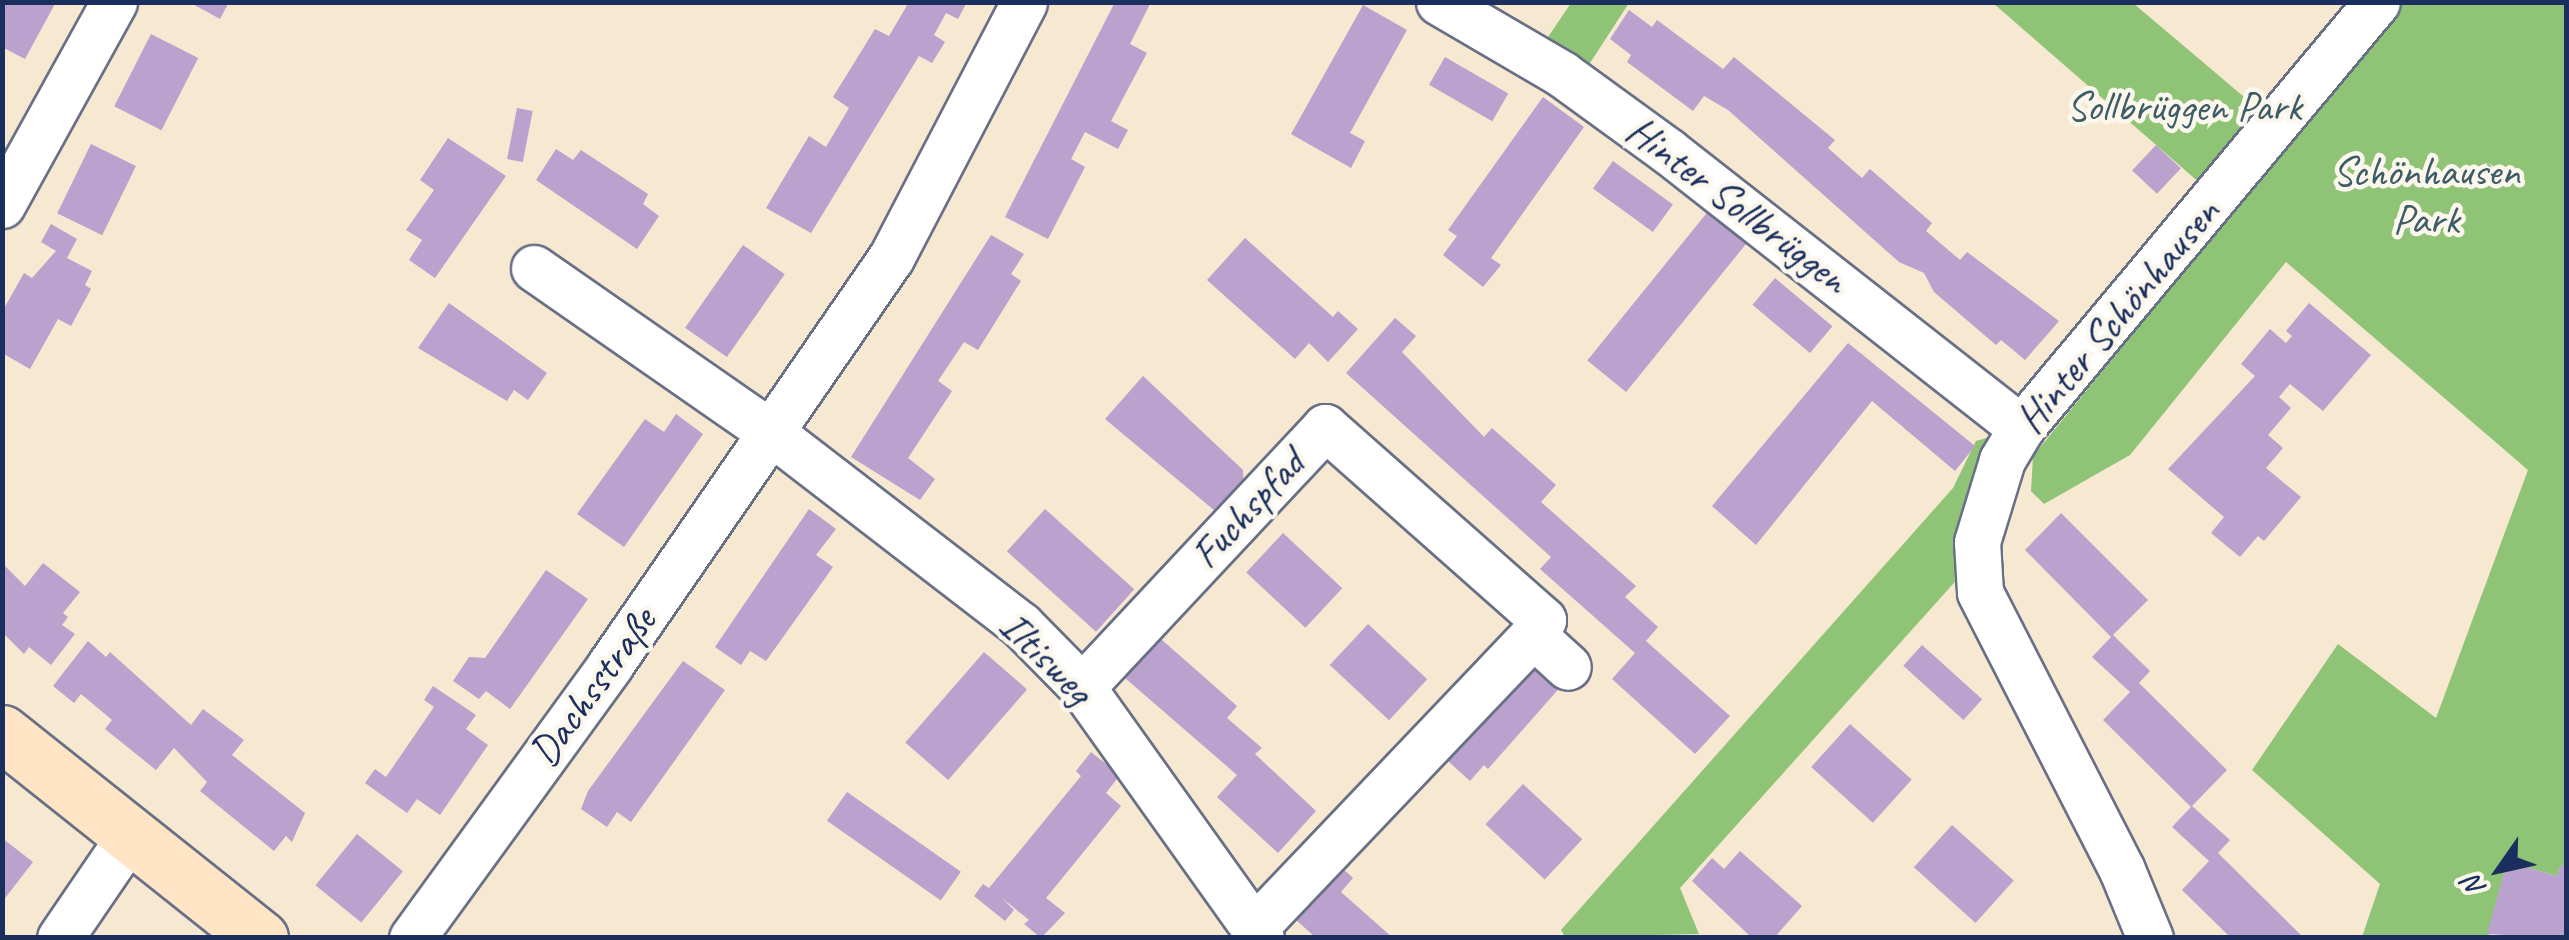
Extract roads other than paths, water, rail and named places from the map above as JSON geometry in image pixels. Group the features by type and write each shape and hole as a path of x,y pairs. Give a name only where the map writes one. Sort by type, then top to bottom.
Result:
{"street":[{"path":"2,205 114,2"},
{"name":"Dachsstraße","path":"412,938 772,434 891,258 1024,2"},
{"name":"Hinter Sollbrüggen","path":"1438,2 1562,74 1653,140 2021,428"},
{"name":"Hinter Schönhausen","path":"2150,938 2122,870 1980,592 1977,542 2002,460 2021,428 2378,2"},
{"path":"534,268 772,434"},
{"name":"Fuchspfad","path":"1082,687 1325,427 1543,620 1533,635 1568,667"},
{"name":"Iltisweg","path":"772,434 1021,625 1082,687 1259,932"},
{"path":"1259,932 1533,635"},
{"path":"2,732 260,938"},
{"path":"60,938 129,837"}],"park label":[{"name":"Sollbrüggen Park","path":"2184,107"},
{"name":"Schönhausen Park","path":"2426,196"}]}
